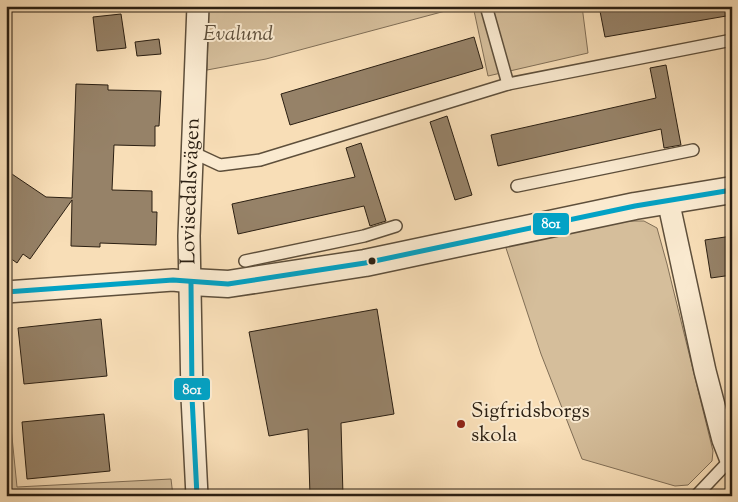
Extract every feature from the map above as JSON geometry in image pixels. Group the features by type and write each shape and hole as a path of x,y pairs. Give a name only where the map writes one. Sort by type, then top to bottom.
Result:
{"street":[{"name":"Lovisedalsvägen","path":"197,496 192,397 189,236 198,6"},
{"path":"6,292 173,280 228,284 366,263 668,200 732,190"},
{"path":"668,200 705,371 731,462"}],"lane":[{"path":"486,6 508,84"},
{"path":"192,152 220,165 260,160 508,84 732,40"},
{"path":"517,186 693,150"},
{"path":"245,261 364,236 396,226"},
{"path":"696,496 731,462"}],"green space":[{"name":"Evalund","path":"209,6 464,6 266,59 207,70"},
{"path":"473,6 582,6 588,53 488,76"},
{"path":"621,221 644,221 657,228 667,264 713,451 712,461 688,485 675,486 582,459 541,354 505,245"},
{"path":"6,377 17,487 171,479 173,496 6,496"}],"building":[{"path":"599,6 732,6 732,15 605,37"},
{"path":"121,14 126,48 97,51 93,17"},
{"path":"474,37 483,68 290,125 281,94"},
{"path":"159,39 161,54 137,56 135,42"},
{"path":"666,65 681,145 664,148 661,129 498,166 491,135 656,98 650,68"},
{"path":"76,84 108,85 108,90 161,91 159,126 155,126 155,146 114,145 112,190 152,191 152,212 157,212 156,245 100,243 100,247 71,246 72,200 30,259 23,254 17,263 6,255 6,170 46,197 72,198"},
{"path":"447,116 472,195 455,200 430,122"},
{"path":"361,143 386,221 370,226 364,206 238,234 232,204 355,177 346,148"},
{"path":"732,236 732,275 711,278 705,240"},
{"path":"377,309 394,414 341,423 343,496 310,496 308,429 269,436 249,332"},
{"path":"101,319 107,376 24,384 18,328"},
{"path":"104,414 110,471 27,479 22,422"}],"transit line":[{"name":"801","path":"6,292 173,280 228,284 365,263 635,206 732,190"},
{"name":"801","path":"191,282 192,397 197,496"}],"place":[{"name":"Sigfridsborgs skola","path":"461,424"}]}
